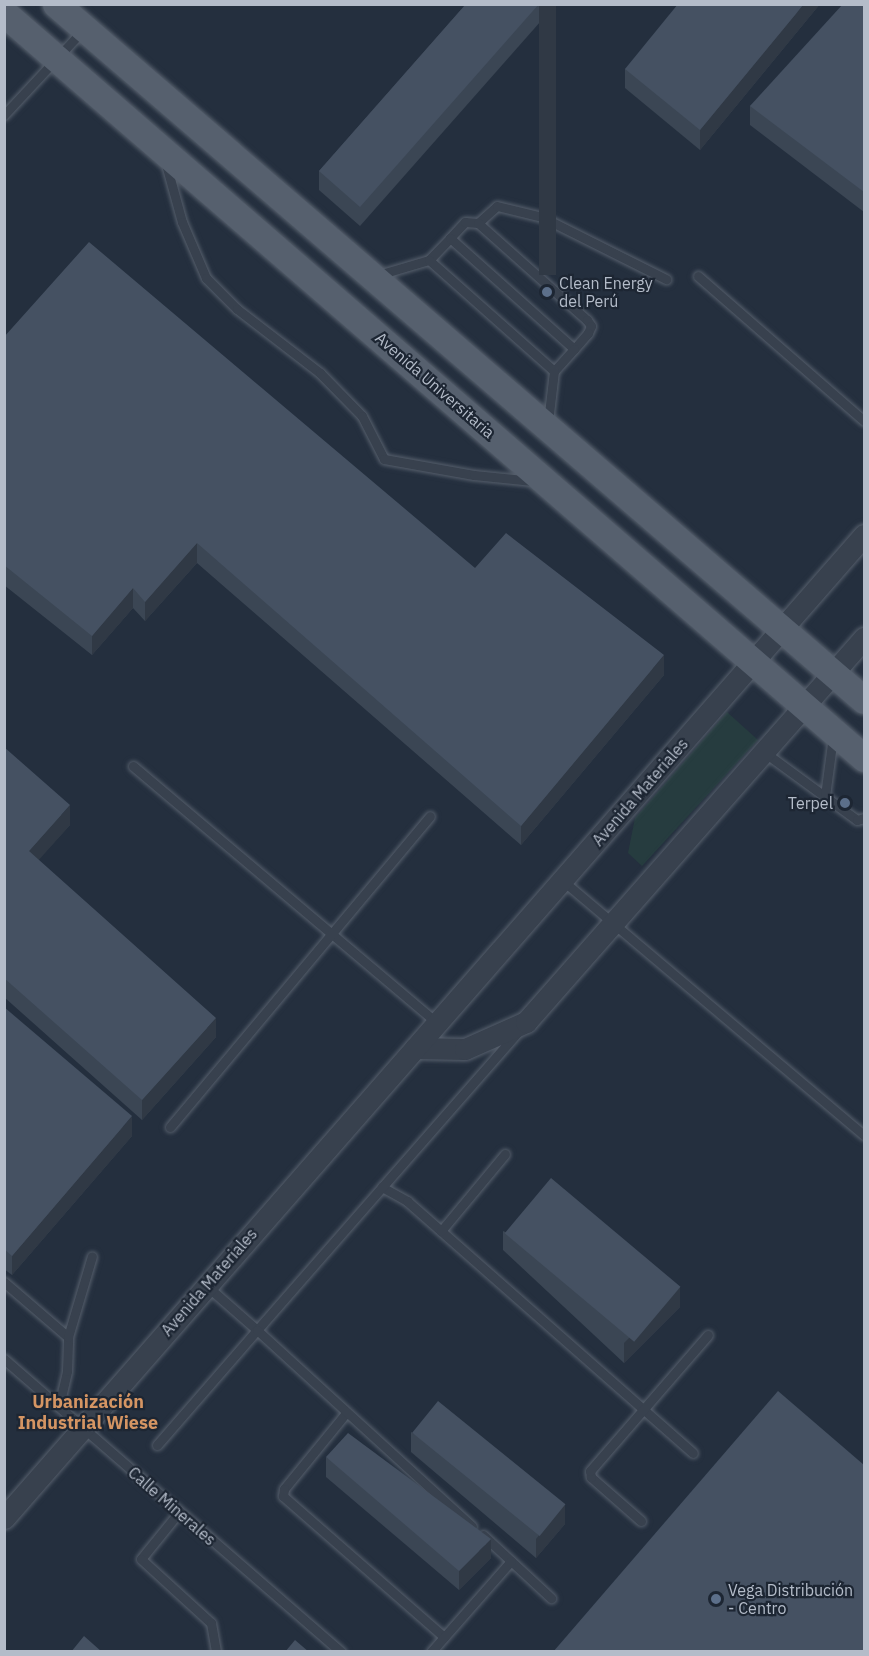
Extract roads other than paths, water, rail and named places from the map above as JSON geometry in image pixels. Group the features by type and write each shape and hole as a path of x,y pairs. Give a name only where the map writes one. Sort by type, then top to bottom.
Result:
{"main road":[{"path":"56,4 864,700"},
{"name":"Avenida Universitaria","path":"6,17 58,59 864,758"},
{"path":"519,458 547,427"}],"street":[{"name":"Avenida Materiales","path":"4,1518 864,535"},
{"path":"415,1048 465,1049 526,1022 864,638"}],"lane":[{"path":"4,115 84,29"},
{"path":"162,149 182,222 206,278 237,309 320,373 362,416 384,459 474,475 548,483"},
{"path":"478,223 497,206 542,217 666,279"},
{"path":"372,277 429,260 465,222 478,223 591,326 588,333 554,371 547,427"},
{"path":"450,238 574,349"},
{"path":"429,260 554,371"},
{"path":"698,276 864,421"},
{"path":"825,796 833,731"},
{"path":"764,752 857,820 864,818"},
{"path":"133,765 437,1023"},
{"path":"170,1127 430,816"},
{"path":"562,880 864,1135"},
{"path":"157,1445 526,1022"},
{"path":"441,1231 505,1154"},
{"path":"382,1186 407,1201 693,1453"},
{"path":"59,1406 67,1371 68,1337 92,1256"},
{"path":"4,1282 68,1337"},
{"path":"206,1285 551,1598"},
{"path":"641,1521 591,1477 590,1471 708,1335"},
{"name":"Calle Minerales","path":"4,1359 341,1652"},
{"path":"346,1413 284,1489 283,1496 444,1637"},
{"path":"179,1512 141,1559 211,1623 216,1652"},
{"path":"431,1652 511,1561"}],"place":[{"name":"Clean Energy del Perú","path":"547,292"},
{"name":"Terpel","path":"845,803"},
{"name":"Vega Distribución - Centro","path":"716,1599"}],"district":[{"name":"Urbanización Industrial Wiese","path":"88,1413"}]}
